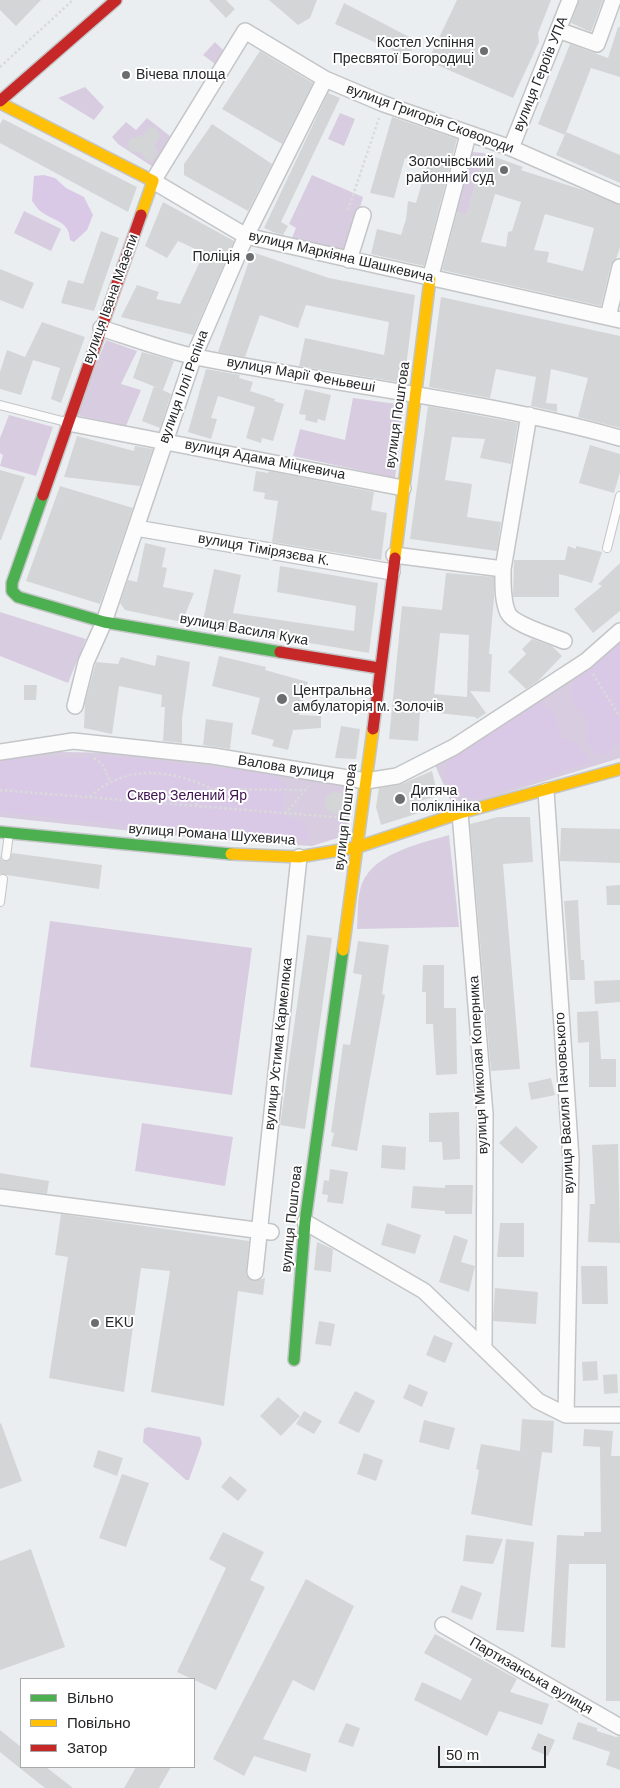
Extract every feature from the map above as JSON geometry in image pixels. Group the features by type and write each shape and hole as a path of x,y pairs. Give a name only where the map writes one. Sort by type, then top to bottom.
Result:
{"street":[{"name":"вулиця Героїв УПА","path":"511,148 570,0"},
{"path":"558,30 597,44 613,0"},
{"path":"0,102 112,2"},
{"name":"вулиця Григорія Сковороди","path":"245,31 325,79 384,104 468,135 511,148 620,196"},
{"name":"вулиця Івана Мазепи","path":"12,583 153,181 245,31"},
{"name":"вулиця Іллі Рєпіна","path":"75,706 86,662 104,622 194,356 246,236 325,79"},
{"name":"вулиця Маркіяна Шашкевича","path":"0,102 153,181 246,236 430,279 614,318"},
{"path":"430,279 468,135"},
{"path":"349,260 364,215"},
{"path":"614,318 620,266"},
{"name":"вулиця Поштова","path":"294,1360 305,1222 358,847 379,668 430,279"},
{"name":"вулиця Марії Феньвеші","path":"101,328 194,356 528,415 620,438"},
{"path":"528,415 503,569 504,600 508,614 518,622 564,641"},
{"name":"вулиця Адама Міцкевича","path":"68,423 164,440 403,488"},
{"name":"вулиця Тімірязєва К.","path":"136,528 392,572"},
{"path":"394,555 503,569"},
{"name":"вулиця Василя Кука","path":"12,583 12,591 18,597 104,622 379,668"},
{"name":"Валова вулиця","path":"0,752 73,741 213,756 366,780 397,776 454,747 586,661 620,631"},
{"name":"вулиця Романа Шухевича","path":"5,832 240,854 298,857 358,847 460,812 546,791 620,769"},
{"name":"вулиця Василя Пачовського","path":"546,791 571,1159 566,1415"},
{"name":"вулиця Миколая Коперника","path":"460,812 485,1114 484,1348"},
{"name":"вулиця Устима Кармелюка","path":"255,1272 265,1231 298,857"},
{"path":"0,1197 265,1231"},
{"path":"305,1222 424,1291 538,1401 566,1415 620,1415"},
{"name":"Партизанська вулиця","path":"443,1624 620,1727"}],"lane":[{"path":"0,405 68,423"},
{"path":"607,548 620,496"},
{"path":"5,832 6,856"},
{"path":"0,902 3,879"}],"path":[{"path":"0,67 73,0"},
{"path":"348,212 384,104"},
{"path":"586,661 620,717"},
{"path":"91,756 102,764 110,782"},
{"path":"90,798 102,785 110,782 132,775 159,774 180,776 212,789 306,790"},
{"path":"285,814 320,774"},
{"path":"195,806 212,789"},
{"path":"0,790 285,814 361,818"}],"green space":[{"path":"215,42 223,50 215,64 203,55"},
{"path":"85,87 104,107 94,120 58,98"},
{"path":"340,113 355,119 344,146 328,139"},
{"path":"147,118 170,136 153,167 118,144 112,137 126,122 136,130"},
{"path":"471,152 484,153 467,215 455,212"},
{"path":"44,175 55,178 66,188 84,197 93,215 87,230 74,242 70,240 64,225 42,212 32,201 34,176"},
{"path":"312,175 363,197 345,257 290,243 296,228 289,224"},
{"path":"24,211 61,229 51,251 14,233"},
{"path":"106,340 137,351 121,384 141,390 126,426 76,415"},
{"path":"353,398 404,405 395,478 293,456 300,429 345,440"},
{"path":"9,415 53,427 36,476 0,466 3,455 0,453 0,438"},
{"path":"0,612 86,639 68,683 0,656"},
{"path":"620,632 620,758 454,809 435,765"},
{"path":"620,638 620,740 607,754 598,755 588,744 586,737 588,731 587,721 573,702 571,689 579,672 595,656"},
{"path":"532,701 542,702 558,719 560,735 566,740 575,742 592,762 476,799 454,789 449,784 446,772 452,755"},
{"name":"Сквер Зелений Яр","path":"0,751 184,754 353,785 347,835 312,846 226,841 0,817"},
{"name":"Сквер Зелений Яр","path":"124,757 218,768 267,770 286,786 283,815 303,821 310,840 272,841 0,812 0,759"},
{"path":"449,835 459,927 357,929 360,890 365,878 373,867 396,852"},
{"path":"50,921 252,948 232,1095 30,1067"},
{"path":"142,1123 233,1137 225,1186 135,1171"},
{"path":"148,1427 200,1437 202,1443 189,1480 186,1480 143,1442 144,1429"}],"building":[{"path":"0,0 41,0 16,26 0,10"},
{"path":"209,0 226,0 235,9 226,18"},
{"path":"269,0 317,0 310,18 298,25"},
{"name":"Костел Успіння Пресвятої Богородиці","path":"457,0 551,0 538,33 539,42 513,98 428,61"},
{"path":"579,0 603,0 591,32 571,23"},
{"path":"344,3 415,40 409,58 335,24"},
{"path":"618,27 620,27 620,77 591,68 565,135 538,124 570,44 608,58"},
{"path":"260,51 313,83 282,144 222,109"},
{"path":"328,93 340,98 281,222 288,226 283,235 273,232 264,228"},
{"path":"392,117 457,139 424,266 371,254 377,229 401,235 406,219 408,201 416,203 427,166 405,158 394,198 370,193"},
{"path":"3,119 137,187 128,212 0,143 0,124"},
{"path":"212,124 272,164 248,211 184,175 184,164"},
{"path":"150,127 157,129 160,137 155,144 158,154 152,161 145,159 142,153 130,151 128,145 131,138 142,136"},
{"path":"566,132 620,155 620,183 556,155"},
{"path":"484,153 523,167 521,170 586,191 620,205 620,247 616,259 611,265 601,306 442,270 457,212 467,215","holes":["495,194 521,202 512,231 508,232 506,247 481,242","545,214 594,228 583,271 547,262 549,252 534,250"]},
{"path":"163,202 234,241 193,335 121,317 137,285 159,292 156,299 180,304 204,253 178,241 167,258 145,246"},
{"path":"101,231 119,238 94,311 61,303 68,280 83,284"},
{"path":"252,252 329,278 415,295 404,383 299,366 305,338 384,355 389,322 306,305 298,328 260,315 245,357 218,352"},
{"path":"0,269 34,283 23,309 0,300"},
{"path":"441,297 620,336 620,428 578,417 588,378 551,369 546,403 557,404 557,412 531,406 536,377 496,369 490,398 429,387"},
{"path":"42,322 85,337 61,403 51,399 60,368 33,360 21,395 0,389 0,372 7,350 25,357"},
{"path":"142,352 174,361 163,390 133,378"},
{"path":"206,369 240,375 239,378 253,382 250,391 284,404 273,441 262,438 261,443 246,438 255,407 218,396 211,418 217,419 211,439 188,432"},
{"path":"154,386 171,394 160,428 142,421"},
{"path":"305,389 331,395 325,421 318,419 317,423 305,420 306,415 299,414"},
{"path":"428,406 518,423 511,464 480,458 485,439 452,437 445,480 472,484 467,517 501,522 497,551 410,539"},
{"path":"77,436 134,451 135,446 153,449 140,486 64,477"},
{"path":"590,445 620,454 620,472 614,493 579,483"},
{"path":"0,470 25,477 1,540 0,540"},
{"path":"256,471 268,473 269,471 374,492 371,510 387,513 381,560 272,542 278,501 264,499 265,493 253,491"},
{"path":"60,486 133,508 100,604 26,581"},
{"path":"145,543 166,548 162,567 167,568 163,587 194,593 182,622 125,610 120,603 128,580 137,582"},
{"path":"568,546 576,549 576,546 602,552 592,583 559,574 559,597 513,597 514,560 565,560"},
{"path":"620,563 620,611 593,633 574,609 602,586 598,584"},
{"path":"280,566 378,583 369,653 202,625 214,569 241,575 233,613 354,631 356,606 277,592"},
{"path":"446,573 494,577 489,654 492,654 490,692 470,691 486,713 477,719 475,717 420,711 418,741 389,739 402,606 442,610","holes":["440,633 469,635 467,697 434,694"]},
{"path":"532,639 552,646 562,656 538,681 526,689 508,672 526,654 522,649"},
{"path":"157,655 190,662 182,719 182,743 163,741 165,707 161,707 162,695 119,686 112,734 84,728 85,703 96,662 118,664 121,657 155,666"},
{"path":"219,656 266,667 265,670 308,682 299,715 321,716 321,728 293,730 288,750 272,746 274,740 251,734 260,698 212,686"},
{"path":"24,685 37,685 36,700 24,700"},
{"path":"206,719 233,723 230,749 203,745"},
{"path":"341,726 360,729 356,759 335,758"},
{"name":"Дитяча поліклініка","path":"432,771 438,796 416,802 419,813 381,825 376,807 379,788 399,785"},
{"path":"336,792 344,795 347,803 344,811 336,814 328,811 325,803 328,795"},
{"path":"498,817 530,817 533,862 503,864 520,1069 491,1071 470,824"},
{"path":"561,828 620,829 620,863 560,861"},
{"path":"12,853 102,865 99,889 0,874 0,855 2,860 8,861"},
{"path":"620,885 620,905 607,905 606,886"},
{"path":"578,900 581,960 584,960 585,980 570,980 564,901"},
{"path":"307,935 332,938 305,1129 280,1125"},
{"path":"358,941 389,945 382,994 385,995 357,1151 331,1146 334,1133 331,1132 343,1044 350,1045 362,975 353,973"},
{"path":"423,965 444,965 444,1008 456,1008 457,1074 436,1075 433,1024 426,1024 426,992 422,992"},
{"path":"620,980 620,1002 595,1004 594,981"},
{"path":"598,1011 601,1059 616,1059 616,1087 589,1087 589,1042 578,1043 577,1012"},
{"path":"551,1078 555,1095 531,1100 528,1083"},
{"path":"459,1112 460,1159 443,1160 442,1142 429,1142 429,1113"},
{"path":"516,1126 538,1147 522,1164 499,1143"},
{"path":"618,1144 620,1243 588,1242 590,1204 595,1204 592,1145"},
{"path":"382,1145 406,1147 405,1170 381,1168"},
{"path":"330,1169 348,1172 343,1204 327,1202 328,1195 322,1194 324,1180 329,1181"},
{"path":"0,1173 49,1181 47,1194 0,1188"},
{"path":"445,1185 473,1185 472,1214 445,1214 445,1211 411,1208 413,1186 445,1188"},
{"path":"61,1214 249,1241 246,1275 254,1281 265,1278 263,1295 238,1291 224,1406 151,1392 170,1271 141,1268 124,1392 49,1378 68,1257 55,1255"},
{"path":"387,1223 421,1235 415,1254 381,1245"},
{"path":"500,1223 524,1223 524,1257 497,1257"},
{"path":"454,1235 468,1240 461,1262 475,1266 469,1292 439,1282"},
{"path":"317,1242 333,1249 331,1272 314,1270"},
{"path":"581,1266 607,1266 608,1304 582,1304"},
{"path":"495,1288 538,1292 536,1324 493,1321"},
{"path":"319,1321 335,1324 331,1346 315,1344"},
{"path":"434,1335 453,1343 445,1363 426,1355"},
{"path":"597,1361 598,1380 583,1381 582,1362"},
{"path":"617,1374 618,1393 604,1394 603,1375"},
{"path":"409,1384 428,1392 422,1407 403,1398"},
{"path":"355,1391 375,1401 359,1433 338,1423"},
{"path":"278,1397 300,1416 281,1436 260,1416"},
{"path":"304,1411 322,1421 314,1434 296,1424"},
{"path":"522,1419 554,1421 552,1453 542,1452 532,1526 471,1514 479,1470 476,1469 481,1444 520,1451"},
{"path":"424,1420 455,1428 449,1450 419,1442"},
{"path":"0,1424 22,1481 0,1489"},
{"path":"584,1429 613,1431 611,1456 620,1456 620,1701 606,1701 606,1564 569,1564 565,1648 551,1647 557,1535 584,1536 584,1532 601,1532 600,1447 583,1446"},
{"path":"98,1450 123,1458 117,1476 93,1467"},
{"path":"364,1453 383,1460 376,1481 357,1474"},
{"path":"122,1474 149,1483 126,1547 99,1538"},
{"path":"230,1476 247,1490 238,1501 221,1487"},
{"path":"223,1532 264,1552 250,1580 265,1587 216,1690 195,1680 195,1678 190,1678 177,1672 226,1568 209,1559"},
{"path":"466,1535 503,1539 493,1564 463,1561"},
{"path":"506,1539 534,1542 524,1632 496,1630"},
{"path":"31,1549 65,1647 0,1670 0,1561"},
{"path":"306,1579 354,1606 314,1691 293,1680 263,1739 311,1754 306,1772 254,1756 244,1776 213,1759"},
{"path":"461,1585 482,1593 472,1620 451,1612"},
{"path":"435,1634 517,1679 510,1692 549,1704 542,1725 499,1711 487,1736 414,1700 422,1682 461,1700 472,1679 424,1653"},
{"path":"578,1722 597,1728 597,1731 616,1737 620,1736 620,1770 606,1765 610,1752 572,1739"},
{"path":"346,1723 360,1728 353,1747 338,1742"},
{"path":"0,1730 20,1746 20,1768 47,1768 73,1788 45,1788 21,1769 0,1752"},
{"path":"538,1733 555,1740 548,1756 531,1749"},
{"path":"135,1768 170,1768 159,1788 124,1788"}],"traffic: fast":[{"path":"43,495 12,583 12,591 18,597 104,622 280,652"},
{"path":"0,832 231,854"},
{"path":"294,1360 305,1222 343,950"}],"traffic: slow":[{"path":"0,103 153,181 141,215"},
{"path":"395,558 430,279"},
{"path":"343,950 373,729"},
{"path":"231,854 299,857 358,847 460,813 620,769"}],"traffic: jam":[{"path":"0,101 116,0"},
{"path":"43,495 141,215"},
{"path":"373,729 395,558"},
{"path":"280,652 379,668"}],"place":[{"name":"Костел Успіння Пресвятої Богородиці","path":"484,51"},
{"name":"Вічева площа","path":"126,75"},
{"name":"Золочівський районний суд","path":"504,170"},
{"name":"Поліція","path":"250,257"},
{"name":"Центральна амбулаторія м. Золочів","path":"282,699"},
{"name":"Дитяча поліклініка","path":"400,799"},
{"name":"EKU","path":"95,1323"}]}
